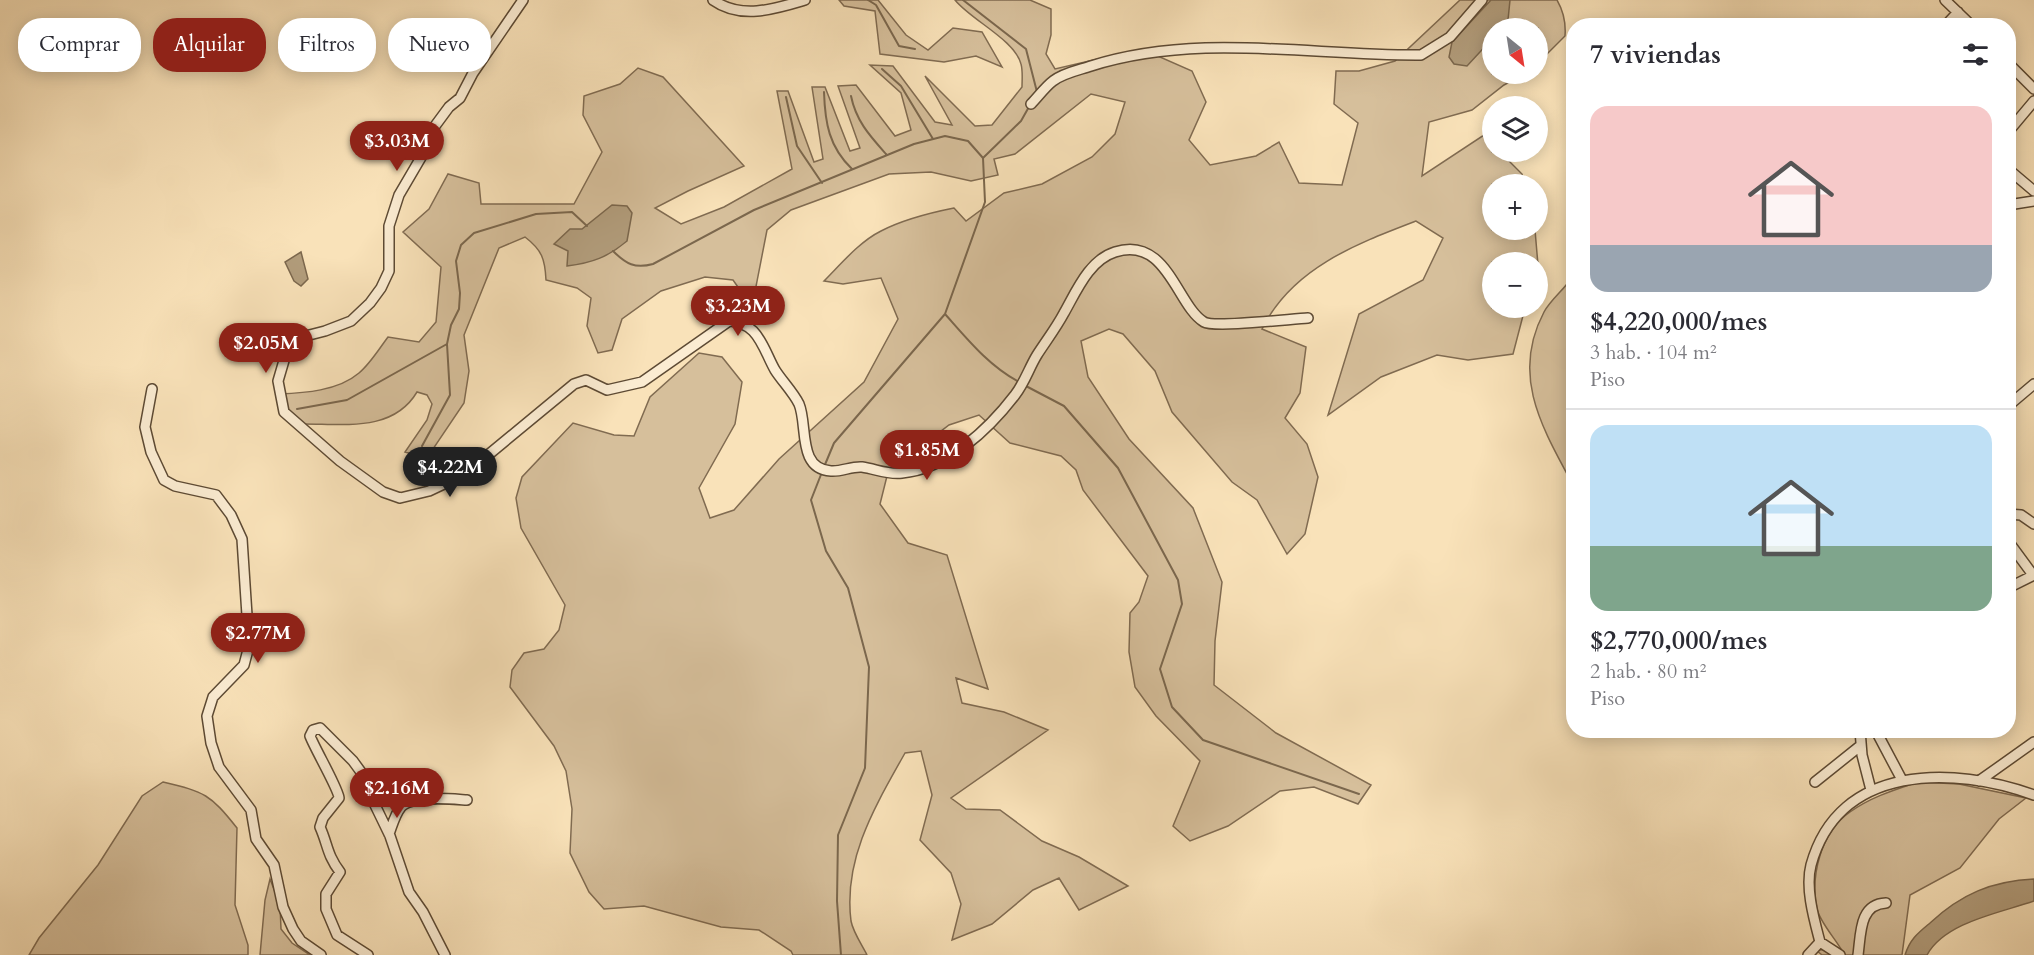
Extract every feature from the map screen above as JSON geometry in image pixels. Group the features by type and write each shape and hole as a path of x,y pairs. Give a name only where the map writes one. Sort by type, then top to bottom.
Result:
{"street":[{"path":"523,0 473,73 460,98 449,107 432,130 423,154 399,195 389,226 389,272 381,288 370,303 351,321 326,331 290,340 278,381 284,412 340,461 383,492 400,498 448,484 487,458 574,384 585,380 607,390 642,382 664,369 726,323 734,321 750,328 759,339 776,371 798,404 804,422 806,451 812,462 828,471 861,467 878,472 901,474 918,470 947,457 966,443 1015,395 1027,377 1035,358 1057,327 1080,284 1093,268 1112,252 1127,249 1149,255 1173,278 1194,312 1204,322 1227,325 1251,321 1308,318"},
{"path":"713,0 737,11 776,8 806,0"},
{"path":"1031,104 1053,81 1061,76 1106,62 1204,46 1421,55 1450,38 1482,0"},
{"path":"1945,0 1964,18"},
{"path":"1952,18 1958,12"},
{"path":"2016,71 2034,89"},
{"path":"2016,122 2034,101"},
{"path":"2016,176 2034,191"},
{"path":"2016,204 2034,201"},
{"path":"2016,399 2034,384"},
{"path":"152,389 145,427 151,452 164,480 175,486 216,495 231,515 242,538 249,646 244,665 213,697 207,716 211,743 219,767 251,810 256,840 274,865 283,907 293,929 301,941 321,955"},
{"path":"2016,515 2021,515 2034,524"},
{"path":"2016,552 2033,575 2016,584"},
{"path":"368,955 337,935 326,909 326,894 340,872 326,850 325,839 320,827 323,818 339,798 339,790 328,777 310,736 314,730 320,729 358,768 369,783 375,805 389,834 409,892 423,912 446,955"},
{"path":"1860,738 1871,790"},
{"path":"1878,738 1902,780"},
{"path":"1979,781 2034,742"},
{"path":"1815,782 1860,746"},
{"path":"1840,955 1820,942 1809,889 1811,866 1822,840 1835,819 1857,798 1871,790 1902,780 1938,776 1979,781 2034,795"},
{"path":"389,834 400,807 408,802 425,799 467,800"},
{"path":"1858,955 1866,913 1877,903 1886,903"},
{"path":"1808,955 1820,942"}],"shaded area":[{"path":"839,0 878,0 906,35 928,50 953,28 982,32 1002,67 976,56 944,62 880,54 875,11 844,6"},
{"path":"955,0 1030,0 1051,9 1051,35 1046,54 1055,69 1098,59 1151,53 1192,71 1206,102 1189,140 1210,165 1256,156 1279,142 1299,183 1342,185 1358,123 1334,104 1336,71 1359,71 1395,61 1460,0 1557,0 1564,18 1565,36 1548,53 1548,18 1482,18 1482,84 1506,84 1490,96 1482,96 1482,102 1472,110 1429,122 1422,176 1482,136 1482,162 1510,162 1522,174 1482,174 1482,240 1536,240 1537,252 1482,252 1482,318 1522,318 1513,354 1468,360 1437,355 1381,377 1328,415 1359,314 1423,280 1443,238 1416,221 1349,249 1308,274 1290,290 1262,329 1306,347 1300,393 1285,418 1307,444 1318,477 1305,534 1287,554 1257,500 1232,482 1172,412 1155,371 1123,334 1109,329 1081,341 1088,377 1129,439 1193,508 1222,582 1215,641 1214,685 1276,733 1371,785 1358,804 1314,787 1280,791 1228,826 1190,841 1173,826 1200,761 1156,716 1135,687 1129,652 1130,613 1139,602 1148,576 1083,490 1076,470 1061,456 1010,443 979,415 949,425 888,472 880,504 908,543 947,555 988,689 956,678 962,703 1004,712 1048,730 951,798 966,809 1000,810 1042,841 1079,857 1128,886 1079,910 1059,878 1033,890 992,924 952,940 961,904 951,873 920,840 932,795 921,751 905,753 873,812 857,854 852,875 851,921 867,955 793,955 791,951 759,930 721,927 644,906 604,909 589,892 570,853 572,809 566,771 554,746 510,687 512,670 524,653 544,649 559,630 565,605 521,528 516,498 522,477 573,423 614,435 634,436 650,397 699,353 722,357 742,382 735,424 699,488 710,518 734,510 779,459 864,382 898,319 881,278 843,284 824,281 858,247 890,227 917,217 954,208 966,221 1004,193 1042,184 1092,157 1115,134 1125,102 1091,94 1015,154 994,159 998,175 971,181 931,172 889,174 791,210 767,230 752,307 733,280 705,277 661,291 622,319 612,350 598,353 587,326 591,298 577,288 546,280 542,255 531,242 525,237 499,248 464,335 469,371 464,403 427,458 405,452 427,420 432,404 427,395 417,392 394,415 348,425 298,424 284,412 279,394 310,392 341,384 351,379 371,361 388,337 419,342 436,322 441,267 403,232 429,209 448,174 479,183 481,204 574,204 602,152 583,115 584,96 620,84 638,68 663,77 744,166 655,208 681,224 724,207 792,169 777,91 788,91 814,162 823,159 812,87 825,87 850,151 860,148 838,86 856,85 895,136 911,130 901,93 870,65 893,66 935,122 952,125 925,76 975,126 992,125 1022,87 1021,64 1017,55 1002,38 962,8"},
{"path":"1491,0 1510,0 1508,18 1482,18 1482,50 1467,66 1454,64 1449,57 1452,42"},
{"path":"612,205 627,206 632,213 627,241 599,258 567,266 568,251 554,244 570,229 582,229"},
{"path":"301,252 308,279 301,286 294,281 285,262"},
{"path":"1566,285 1566,472 1542,423 1530,380 1530,358 1534,336 1542,318 1548,318 1548,306"},
{"path":"163,782 206,796 237,828 235,905 248,945 248,955 29,955 39,938 98,865 142,796"},
{"path":"1918,782 1959,784 2026,798 1999,819 1960,868 1910,895 1902,955 1822,955 1816,950 1841,949 1819,914 1815,896 1817,869 1825,843 1840,821 1850,812 1883,794"},
{"path":"270,879 280,905 281,929 292,943 310,955 260,955 265,900"},
{"path":"2034,879 2034,901 1974,920 1960,927 1935,944 1927,955 1905,955 1918,933 1953,904 1991,886"}],"waterway":[{"path":"868,0 876,5 899,46 915,49"},
{"path":"963,0 1026,49 1037,92"},
{"path":"882,69 901,86 933,139"},
{"path":"824,92 827,124 833,143 852,169"},
{"path":"851,96 860,121 886,154"},
{"path":"786,97 797,146 822,183"},
{"path":"613,251 636,266 653,264 754,210 914,144 945,136 968,141 983,158 1021,121 1030,105"},
{"path":"824,467 834,443 945,314 985,202 983,158"},
{"path":"297,409 347,400 447,344 451,325 459,309 460,293 456,261 461,245 474,233 536,214 572,212 587,226"},
{"path":"945,314 988,360 1019,382"},
{"path":"422,446 450,395 447,344"},
{"path":"1024,385 1064,406 1118,468 1178,580 1182,604 1160,669 1172,707 1203,740 1359,794"},
{"path":"822,472 811,500 826,551 848,588 869,667 865,768 838,835 837,901 841,955"}]}
